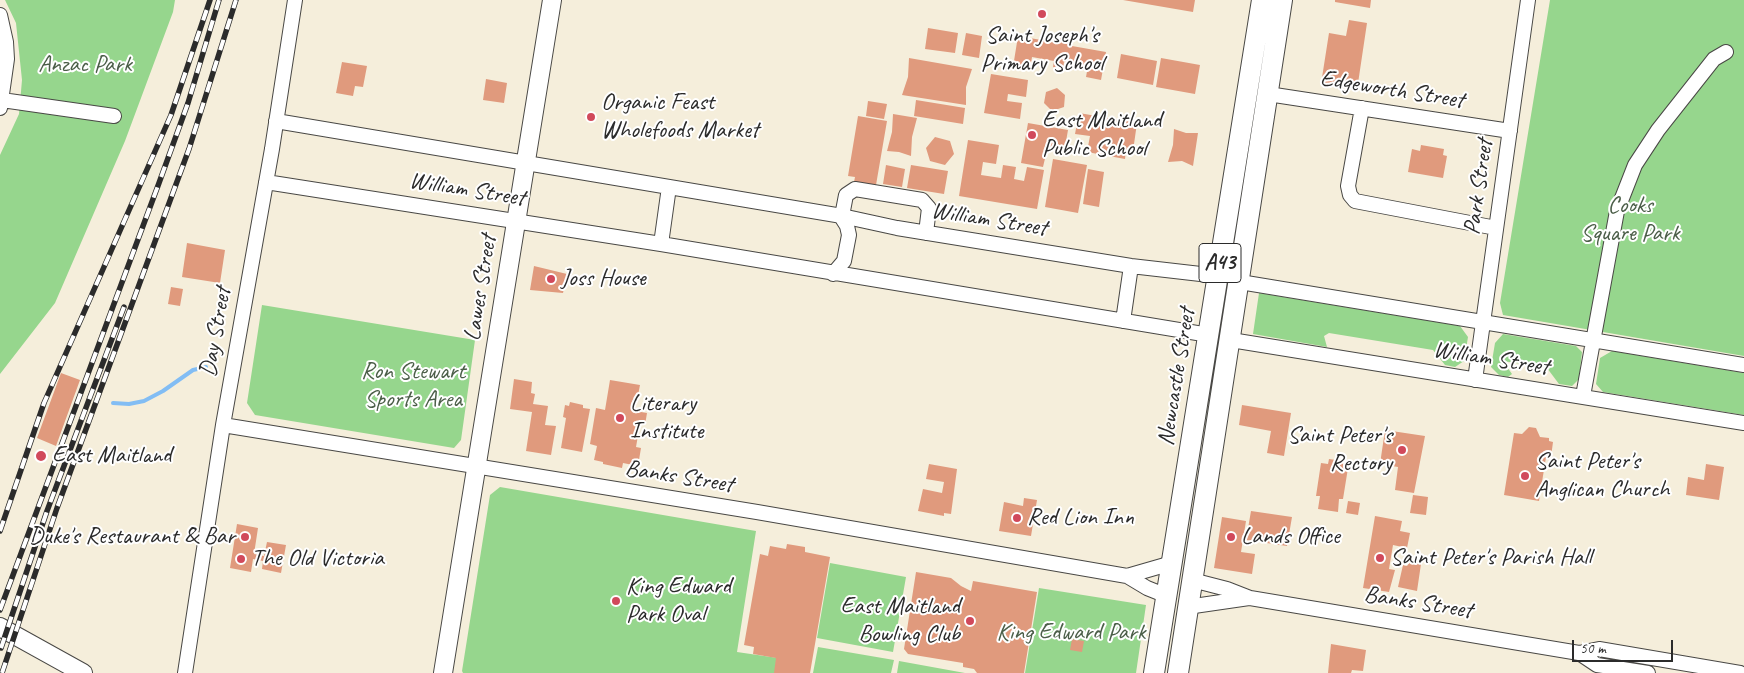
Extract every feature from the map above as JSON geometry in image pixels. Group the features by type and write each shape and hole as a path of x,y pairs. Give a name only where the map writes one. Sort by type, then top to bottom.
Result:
{"highway":[{"name":"Newcastle Street","path":"1154,673 1262,0"},
{"name":"Newcastle Street","path":"1178,673 1240,282 1282,0"},
{"path":"1167,596 1192,580"}],"main road":[{"name":"Lawes Street","path":"443,673 552,0"},
{"path":"0,627 85,672"}],"street":[{"name":"Day Street","path":"185,673 223,425 266,182 295,0"},
{"name":"Park Street","path":"1475,380 1528,0"},
{"path":"0,15 6,42 7,59 1,105 114,116"},
{"path":"1583,396 1617,210 1635,165 1658,130 1702,73 1714,59 1726,52"},
{"name":"Edgeworth Street","path":"1268,94 1510,131"},
{"path":"1362,108 1348,186 1355,201 1496,228"},
{"name":"William Street","path":"276,121 841,215 926,233 1131,266 1218,276"},
{"name":"William Street","path":"266,182 516,220 1209,335"},
{"path":"661,244 668,187"},
{"path":"833,274 844,261 849,235 841,215 846,194 855,189 922,200 929,208 926,233"},
{"path":"1123,321 1131,266"},
{"name":"William Street","path":"1240,282 1744,365"},
{"name":"William Street","path":"1231,340 1744,423"},
{"name":"Banks Street","path":"223,425 477,468 757,512 1127,576 1147,588 1167,596"},
{"name":"Banks Street","path":"1127,576 1172,563"},
{"name":"Banks Street","path":"1192,580 1227,589 1250,598 1578,653 1599,649 1740,673"},
{"name":"Banks Street","path":"1188,607 1250,598"},
{"name":"Banks Street","path":"1578,653 1597,665 1648,673"}],"green space":[{"name":"Anzac Park","path":"5,0 175,0 173,12 125,141 55,303 0,374 0,155 19,114 22,80 16,23"},
{"name":"Cooks Square Park","path":"1550,0 1744,0 1744,356 1503,315 1500,303"},
{"path":"1259,293 1460,326 1468,337 1464,361 1455,367 1445,365 1433,350 1329,333 1324,336 1327,347 1253,334"},
{"name":"Ron Stewart Sports Area","path":"262,305 475,340 461,440 454,448 255,415 247,403"},
{"path":"1503,334 1576,346 1582,352 1579,379 1572,386 1559,384 1547,368 1503,361 1512,374 1508,377 1499,375 1491,367 1495,343"},
{"path":"1612,351 1744,373 1744,415 1603,392 1596,384 1600,358"},
{"name":"King Edward Park Oval","path":"500,487 756,531 737,652 778,658 775,673 463,673 490,495"},
{"path":"830,563 906,577 893,652 817,638"},
{"name":"King Edward Park","path":"1039,588 1146,605 1136,673 1025,673"},
{"path":"818,647 894,660 891,673 813,673"},
{"path":"899,661 965,673 897,673"}],"building":[{"path":"1123,0 1195,0 1193,12"},
{"path":"1335,0 1371,0 1370,8 1335,2"},
{"path":"1349,20 1367,23 1357,90 1321,84 1329,33 1346,36"},
{"path":"928,28 958,33 955,53 925,49"},
{"path":"966,33 982,36 979,58 962,55"},
{"path":"1054,34 1073,38 1072,46 1106,52 1101,80 1086,77 1088,66 1064,62 1063,69 1053,67 1054,61 1032,57 1030,70 1013,67 1018,36 1053,42"},
{"path":"1121,54 1157,61 1153,85 1117,78"},
{"path":"909,58 972,69 966,87 966,105 902,95 908,77"},
{"path":"1161,58 1200,65 1195,94 1156,87"},
{"path":"342,62 367,66 363,87 355,86 353,96 336,93"},
{"path":"991,74 1028,80 1026,97 1008,94 1007,101 1022,103 1020,119 984,113"},
{"path":"486,79 507,83 504,103 483,100"},
{"path":"1057,88 1065,95 1064,107 1052,111 1044,103 1046,92"},
{"path":"916,100 965,108 963,124 914,116"},
{"path":"868,101 887,104 884,119 866,116"},
{"path":"1079,113 1137,123 1133,151 1126,150 1125,159 1087,152 1090,136 1075,134"},
{"path":"893,114 917,118 912,137 911,156 887,151 892,132"},
{"path":"858,116 887,121 876,185 871,184 870,190 853,187 855,177 848,176"},
{"path":"1028,123 1068,130 1064,153 1047,150 1043,167 1021,163"},
{"path":"1174,129 1186,133 1198,133 1193,166 1182,161 1168,162 1173,145"},
{"path":"935,137 950,141 954,154 945,165 930,161 926,148"},
{"path":"968,140 999,145 996,164 983,162 981,175 1001,178 1003,165 1016,167 1014,179 1024,181 1027,167 1044,170 1037,209 959,196"},
{"path":"1421,145 1444,149 1443,155 1447,156 1443,178 1408,172 1412,149 1420,151"},
{"path":"1053,159 1087,165 1078,213 1045,207"},
{"path":"886,165 905,169 902,187 883,184"},
{"path":"911,165 948,171 944,194 907,188"},
{"path":"1088,169 1104,172 1099,207 1083,204"},
{"path":"187,243 225,250 220,283 182,277"},
{"name":"Joss House","path":"534,266 567,274 563,293 530,290"},
{"path":"171,287 183,289 180,306 168,304"},
{"path":"61,373 80,380 56,446 37,438"},
{"path":"514,379 532,382 531,393 535,394 533,404 548,406 545,425 556,426 551,455 526,451 532,412 510,409"},
{"name":"Literary Institute","path":"610,380 640,385 635,411 647,413 645,425 640,424 636,447 641,448 638,466 623,463 622,468 594,460 597,446 590,444 596,408 605,410"},
{"path":"570,402 590,409 582,452 561,448 566,418 563,417 565,405 569,406"},
{"path":"1242,405 1291,413 1284,456 1267,453 1271,431 1239,425"},
{"name":"Saint Peter's Anglican Church","path":"1529,427 1536,428 1540,437 1549,438 1549,441 1553,442 1551,457 1546,457 1539,501 1504,495 1514,433 1522,434"},
{"name":"Saint Peter's Rectory","path":"1385,430 1425,436 1414,493 1395,490 1398,467 1380,464"},
{"path":"1329,459 1343,461 1343,467 1348,468 1343,499 1339,499 1338,512 1318,509 1320,496 1316,496 1321,463 1328,464"},
{"path":"929,464 957,469 951,514 944,513 944,516 918,511 923,489 942,493 944,482 926,479"},
{"path":"1706,464 1724,467 1719,500 1686,495 1688,477 1704,480"},
{"path":"1413,495 1428,497 1426,515 1410,513"},
{"name":"Red Lion Inn","path":"1024,498 1037,500 1031,536 999,531 1004,502 1023,506"},
{"path":"1348,501 1360,503 1358,515 1346,513"},
{"path":"1251,511 1292,517 1287,546 1246,540"},
{"name":"Saint Peter's Parish Hall","path":"1375,516 1402,521 1400,531 1410,533 1407,548 1393,545 1389,569 1395,570 1389,592 1363,588"},
{"name":"Lands Office","path":"1222,517 1246,521 1241,552 1255,554 1252,574 1214,568"},
{"path":"237,524 258,528 254,554 264,556 267,542 286,545 281,573 262,569 263,561 253,559 251,572 230,568"},
{"path":"787,544 805,547 805,552 830,557 810,673 774,673 776,658 753,654 754,647 744,645 760,554 768,556 770,546 786,549"},
{"path":"1410,562 1421,564 1417,591 1398,587 1403,565 1407,566"},
{"name":"East Maitland Bowling Club","path":"916,572 951,578 971,591 973,581 1037,592 1024,673 977,673 974,669 963,667 963,663 908,654 904,649"},
{"path":"1072,639 1084,641 1082,652 1070,650"},
{"path":"1331,644 1366,650 1363,671 1352,670 1351,673 1328,673"}],"waterway":[{"path":"113,403 129,404 144,401 163,391 193,370 206,367"}],"railway":[{"path":"0,531 44,403 171,115 210,0"},
{"path":"0,610 188,103 219,0"},
{"path":"2,673 57,508 189,149 236,0"},
{"path":"1,648 47,511 124,307"}],"place":[{"name":"Saint Joseph's Primary School","path":"1042,14"},
{"name":"Organic Feast Wholefoods Market","path":"591,117"},
{"name":"East Maitland Public School","path":"1032,135"},
{"name":"Joss House","path":"551,279"},
{"name":"Literary Institute","path":"620,418"},
{"name":"Saint Peter's Rectory","path":"1402,450"},
{"name":"East Maitland","path":"41,456"},
{"name":"Saint Peter's Anglican Church","path":"1525,476"},
{"name":"Red Lion Inn","path":"1017,518"},
{"name":"Duke's Restaurant & Bar","path":"245,537"},
{"name":"Lands Office","path":"1231,537"},
{"name":"Saint Peter's Parish Hall","path":"1380,558"},
{"name":"The Old Victoria","path":"241,559"},
{"name":"King Edward Park Oval","path":"616,601"},
{"name":"East Maitland Bowling Club","path":"970,621"}]}
